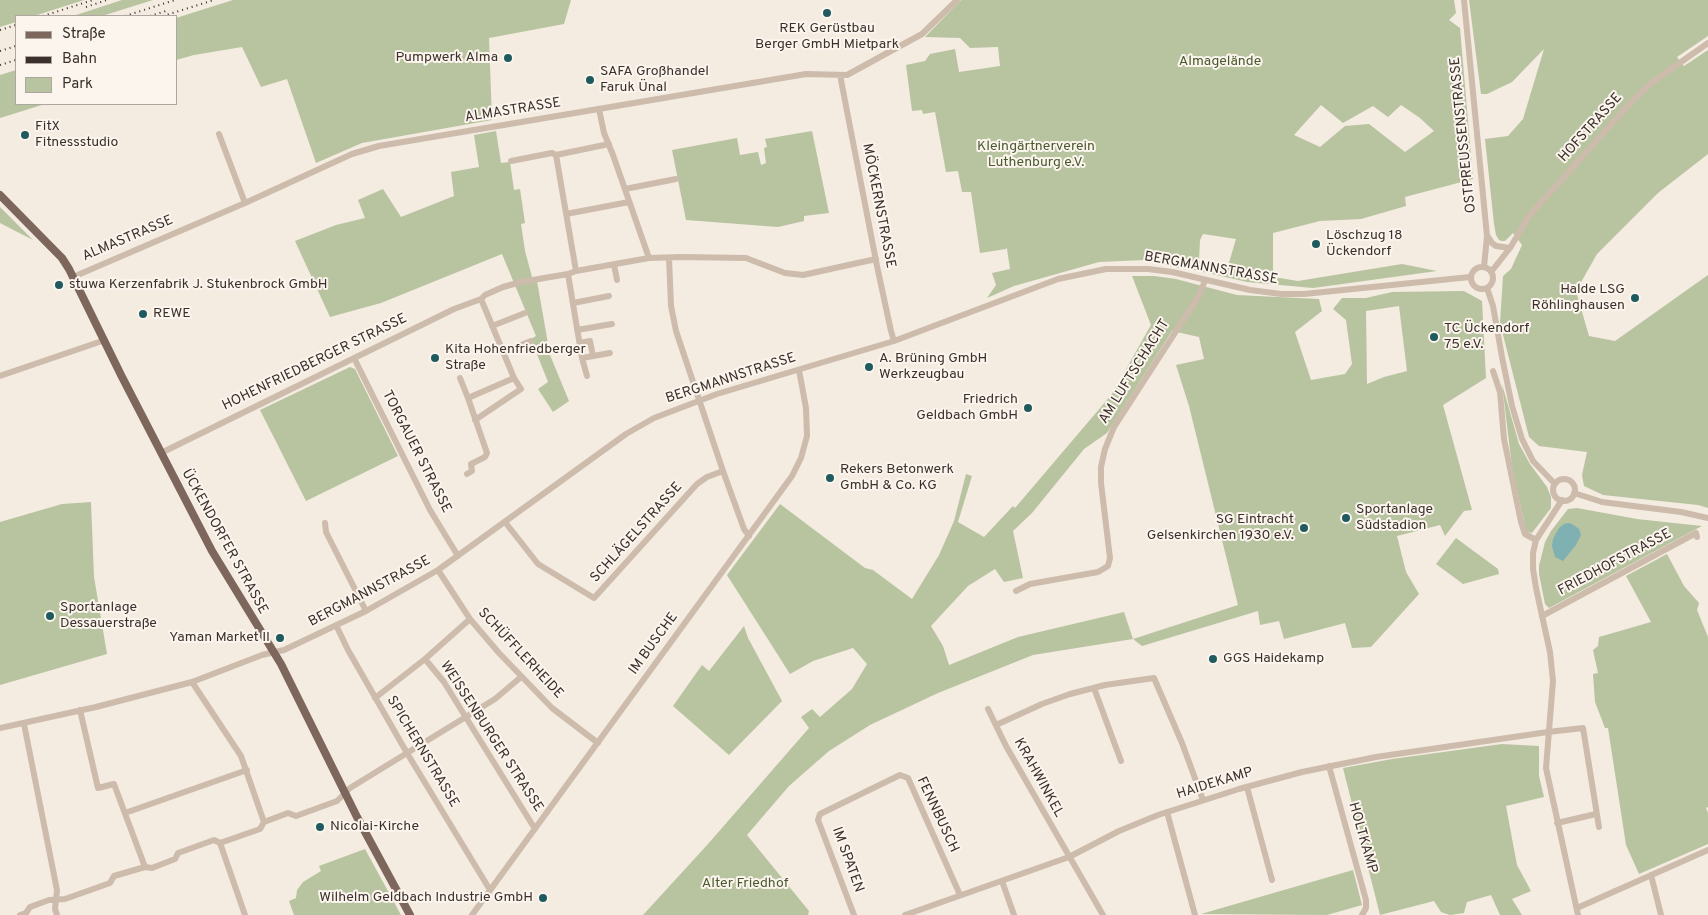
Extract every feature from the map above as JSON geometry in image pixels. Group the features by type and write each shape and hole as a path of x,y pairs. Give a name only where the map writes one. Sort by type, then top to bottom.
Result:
{"main road":[{"name":"ÜCKENDORFER STRASSE","path":"0,195 62,258 73,277 212,551 306,710 345,792 410,915"}],"street":[{"name":"ALMASTRASSE","path":"73,277 352,154 380,146 806,74 847,75 922,34 956,0"},
{"name":"OSTPREUSSENSTRASSE","path":"1464,0 1487,236 1484,267"},
{"name":"HOFSTRASSE","path":"1491,272 1510,248 1529,216 1632,100 1654,81 1708,43"},
{"name":"MÖCKERNSTRASSE","path":"840,75 894,341"},
{"path":"599,109 604,133 649,258"},
{"path":"219,134 244,203"},
{"path":"511,161 609,144"},
{"path":"556,154 576,271"},
{"path":"625,189 676,179"},
{"path":"566,214 629,202"},
{"path":"1487,236 1492,244 1510,248"},
{"name":"HOHENFRIEDBERGER STRASSE","path":"161,453 454,309 521,282 649,258 681,256 746,258 785,273 798,275 808,275 876,259"},
{"path":"668,258 673,317 699,400 744,529 749,536"},
{"path":"614,264 616,280"},
{"path":"1484,267 1491,272 1493,279 1490,286 1480,290 1474,287 1470,278 1476,268 1484,267"},
{"name":"BERGMANNSTRASSE","path":"0,728 24,724 192,682 273,652 284,650 366,611 438,570 626,434 654,418 699,400 894,341 1075,274 1106,269 1136,268 1172,272 1250,290 1281,294 1304,294 1470,278"},
{"path":"568,274 582,358 587,376"},
{"name":"AM LUFTSCHACHT","path":"1016,591 1030,584 1098,572 1108,566 1110,558 1101,483 1101,467 1105,450 1114,427 1200,294 1205,280"},
{"path":"1487,288 1493,306 1512,406 1522,439 1534,461 1555,484 1554,494 1562,500"},
{"path":"573,303 609,296"},
{"path":"475,420 521,389 514,378 481,299"},
{"path":"492,326 525,313"},
{"path":"577,330 612,324"},
{"path":"0,376 105,340"},
{"path":"503,352 531,341"},
{"path":"580,343 590,341 593,356"},
{"path":"582,358 610,353"},
{"name":"TORGAUER STRASSE","path":"354,358 430,510 458,556"},
{"name":"IM BUSCHE","path":"472,915 792,476 804,449 807,436 807,417 799,370"},
{"path":"1493,371 1500,392 1504,439 1521,522 1525,534 1536,540"},
{"path":"460,378 487,455 471,464 472,471 468,474"},
{"path":"468,398 514,378"},
{"name":"SCHLÄGELSTRASSE","path":"505,522 538,564 594,598 697,484 707,477 724,471"},
{"path":"1555,484 1563,479 1570,480 1574,486 1574,493 1571,498 1562,500 1536,540 1533,553 1534,576 1550,652 1553,681 1546,768 1578,912 1651,875 1708,850"},
{"path":"1574,493 1609,504 1681,512 1708,518"},
{"path":"325,523 326,532 366,611"},
{"name":"FRIEDHOFSTRASSE","path":"1542,616 1696,533 1697,537"},
{"name":"SCHÜFFLERHEIDE","path":"438,570 470,618 521,676 552,708 598,742"},
{"path":"375,698 425,659 470,618"},
{"name":"SPICHERNSTRASSE","path":"336,625 375,698 490,890"},
{"name":"WEISSENBURGER STRASSE","path":"425,659 444,682 535,829"},
{"path":"220,843 260,829 264,822 288,814 296,816 337,801 345,792 500,696 521,676"},
{"path":"996,725 1042,704 1105,684 1154,678 1180,738 1203,800"},
{"path":"192,682 241,756 264,822"},
{"path":"1094,688 1121,761"},
{"path":"80,710 98,788 114,784 145,866"},
{"name":"KRAHWINKEL","path":"988,710 1006,746 1103,915"},
{"path":"24,724 57,890 55,900 57,915"},
{"path":"1548,732 1584,728 1599,826"},
{"name":"HAIDEKAMP","path":"905,915 1069,857 1119,831 1166,812 1247,787 1329,766 1376,757 1548,732"},
{"name":"HOLTKAMP","path":"1329,766 1366,900 1366,908 1362,915"},
{"path":"126,813 247,770"},
{"name":"FENNBUSCH","path":"820,814 900,775 908,778 960,896"},
{"path":"1247,787 1272,880"},
{"path":"1166,812 1195,915"},
{"name":"IM SPATEN","path":"820,814 818,820 854,915"},
{"path":"1557,823 1596,814"},
{"path":"20,915 26,913 30,907 65,899 110,883 114,876 145,866 152,868 175,860 178,853 214,840 220,843 245,915"},
{"path":"1651,875 1661,915"},
{"path":"1002,881 1014,915"}],"green space":[{"path":"0,0 84,0 37,15 15,15 15,22 0,27"},
{"path":"122,0 153,0 105,15 76,15"},
{"path":"233,0 571,0 564,24 489,38 492,120 362,143 316,163 287,79 261,87 242,47 178,59 178,17"},
{"path":"961,0 1454,0 1456,13 1449,20 1460,28 1473,179 1405,197 1406,206 1361,219 1320,221 1273,233 1273,277 1298,281 1402,264 1437,271 1313,288 1247,282 1186,268 1185,270 1181,264 1179,268 1145,260 1099,262 1014,286 987,298 996,285 992,273 1010,269 1007,249 1006,247 1006,249 980,253 971,192 962,192 958,171 946,172 935,112 923,114 922,110 912,111 906,65 925,61 930,54 955,49 959,72 1000,66 998,47 970,48 960,38 925,37","holes":["1321,105 1343,123 1373,106 1388,117 1401,105 1420,118 1434,131 1405,152 1369,124 1345,126 1320,147 1294,135","1203,234 1236,239 1228,266 1199,261 1200,240"]},
{"path":"1469,0 1708,0 1708,36 1677,57 1684,66 1708,50 1708,154 1658,193 1597,254 1576,291 1589,336 1615,341 1708,275 1708,508 1698,505 1603,495 1584,486 1582,475 1587,452 1539,446 1529,437 1500,323 1503,276 1511,269 1522,245 1513,233 1505,241 1499,240 1496,235 1485,139 1508,136 1523,119 1544,49 1512,82 1487,94 1481,94"},
{"path":"15,70 15,105 42,105 0,118 0,75"},
{"path":"496,131 501,163 510,162 514,190 520,189 525,223 521,224 525,251 532,277 537,281 550,355 569,401 553,412 538,389 548,382 531,339 536,336 502,254 381,303 330,317 295,241 336,225 365,218 358,200 383,189 401,217 454,196 451,172 479,167 474,135"},
{"path":"812,131 829,213 804,216 804,221 778,227 686,220 672,150 737,138 740,155 758,152 761,165 766,163 764,148 767,147 765,139"},
{"path":"0,207 33,240 0,223"},
{"name":"Alter Friedhof","path":"1132,276 1176,279 1237,295 1319,299 1322,311 1295,332 1311,380 1345,374 1352,364 1346,320 1333,309 1342,298 1366,298 1392,292 1464,291 1482,301 1486,378 1443,405 1472,510 1464,511 1445,536 1440,525 1397,536 1406,572 1419,594 1371,647 1352,648 1345,623 1284,639 1279,621 1260,625 1258,611 1142,646 1133,639 1033,655 938,693 870,725 829,751 789,786 747,835 809,911 808,915 643,915 809,728 801,717 812,709 820,717 852,689 867,664 853,648 813,661 790,674 727,575 780,504 865,568 873,570 912,599 939,555 954,521 966,474 972,476 958,522 984,537 1013,506 1015,508 1112,394 1151,325","holes":["1399,306 1407,371 1367,384 1366,311","1172,331 1199,337 1204,359 1176,365 1189,406 1238,605 1133,639 1124,612 1018,637 949,665 943,646 931,626 968,586 995,569 1004,582 1023,578 1013,531 1032,513 1084,449 1107,433"]},
{"path":"350,367 355,369 398,456 306,501 260,410"},
{"path":"1502,384 1519,444 1530,464 1547,487 1551,497 1551,508 1532,533 1527,532 1525,526 1512,467"},
{"name":"Sportanlage Dessauerstraße","path":"91,502 94,577 107,654 0,685 0,522 62,504"},
{"path":"1577,508 1637,519 1702,526 1549,608 1545,604 1539,574 1545,542 1568,509"},
{"path":"1456,538 1498,569 1499,574 1463,584 1436,564"},
{"path":"1667,554 1684,586 1699,603 1697,610 1708,637 1708,807 1706,808 1708,813 1708,844 1639,874 1626,845 1608,728 1605,728 1595,702 1593,674 1598,673 1593,650 1598,646 1599,637 1651,622 1626,576"},
{"path":"744,626 748,638 782,701 729,755 673,706 702,665 709,671"},
{"path":"1502,744 1539,746 1539,776 1544,797 1506,806 1517,865 1531,891 1512,899 1522,915 1500,915 1491,895 1467,902 1464,913 1450,915 1441,912 1434,901 1380,915 1343,768 1392,759"},
{"path":"365,849 401,915 294,915 289,901 296,898 297,890 303,882 321,871 319,866"},
{"path":"1353,870 1362,905 1327,915 1201,914"}],"water":[{"path":"1568,523 1579,529 1581,535 1576,545 1563,561 1555,557 1552,546 1553,539 1559,528"}],"railway":[{"path":"46,15 93,0"},
{"path":"86,7 107,0"},
{"path":"128,15 175,0"},
{"path":"166,15 214,0"},
{"path":"153,15 169,10"},
{"path":"0,30 15,25"},
{"path":"0,51 15,46"},
{"path":"0,65 15,60"}],"place":[{"name":"REK Gerüstbau Berger GmbH Mietpark","path":"827,13"},
{"name":"Pumpwerk Alma","path":"508,58"},
{"name":"SAFA Großhandel Faruk Ünal","path":"590,80"},
{"name":"FitX Fitnessstudio","path":"25,135"},
{"name":"Löschzug 18 Ückendorf","path":"1316,244"},
{"name":"stuwa Kerzenfabrik J. Stukenbrock GmbH","path":"59,285"},
{"name":"Halde LSG Röhlinghausen","path":"1635,298"},
{"name":"REWE","path":"143,314"},
{"name":"TC Ückendorf 75 e.V.","path":"1434,337"},
{"name":"Kita Hohenfriedberger Straße","path":"435,358"},
{"name":"A. Brüning GmbH Werkzeugbau","path":"869,367"},
{"name":"Friedrich Geldbach GmbH","path":"1028,408"},
{"name":"Rekers Betonwerk GmbH & Co. KG","path":"830,478"},
{"name":"Sportanlage Südstadion","path":"1346,518"},
{"name":"SG Eintracht Gelsenkirchen 1930 e.V.","path":"1304,528"},
{"name":"Sportanlage Dessauerstraße","path":"50,616"},
{"name":"Yaman Market II","path":"280,638"},
{"name":"GGS Haidekamp","path":"1213,659"},
{"name":"Nicolai-Kirche","path":"320,827"},
{"name":"Wilhelm Geldbach Industrie GmbH","path":"543,898"}],"park label":[{"name":"Almagelände","path":"1220,62"},
{"name":"Kleingärtnerverein Luthenburg e.V.","path":"1036,156"}]}
